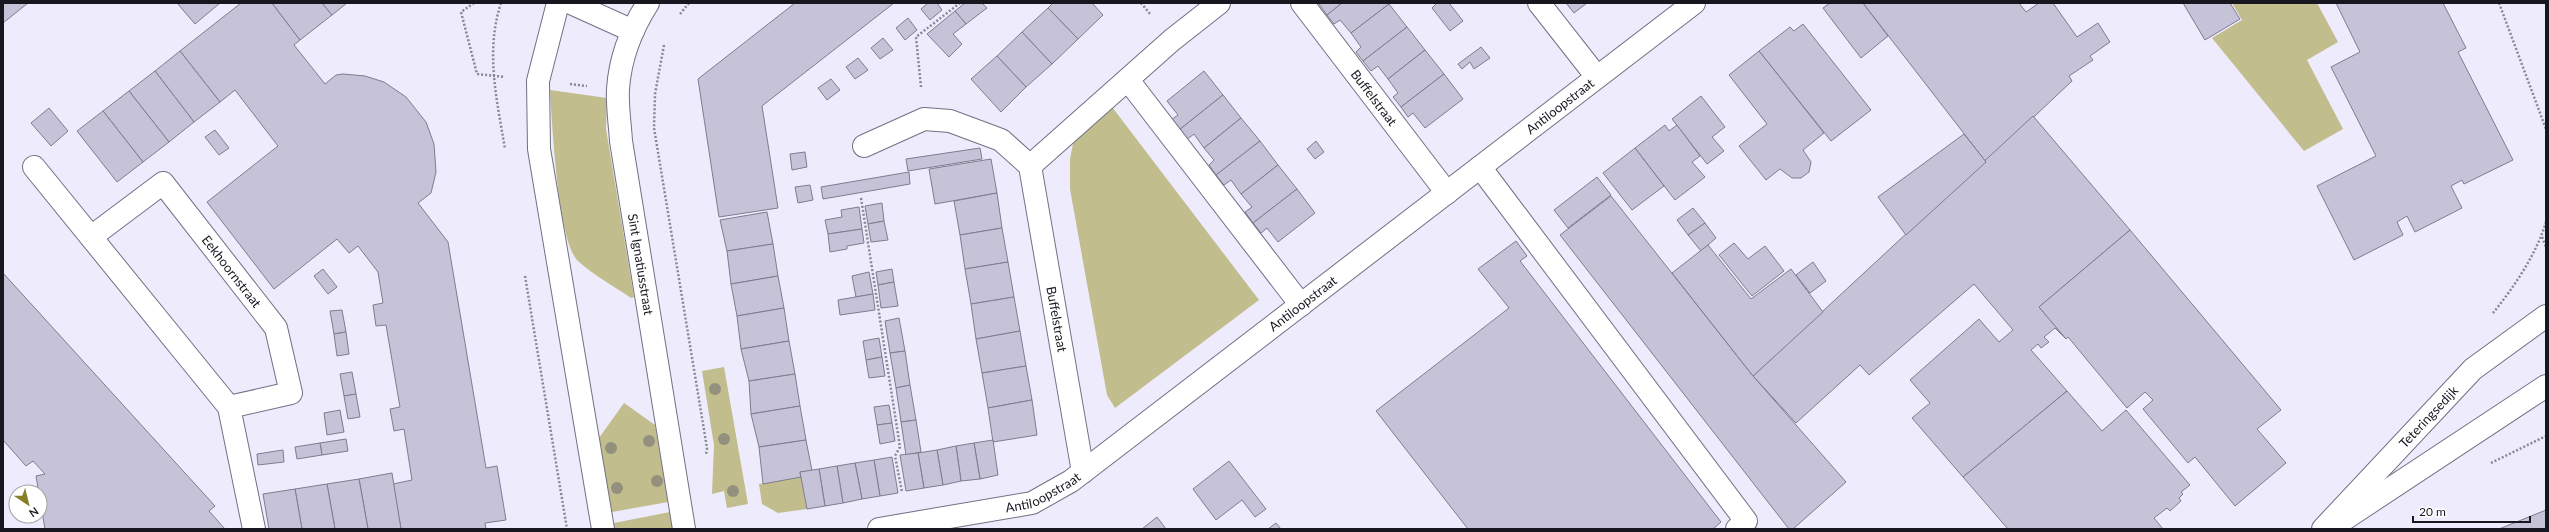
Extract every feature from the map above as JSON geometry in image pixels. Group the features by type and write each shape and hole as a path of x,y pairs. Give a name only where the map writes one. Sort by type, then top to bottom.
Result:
{"street":[{"path":"558,3 538,80 539,149 603,529"},
{"path":"571,3 633,31"},
{"name":"Sint Ignatiusstraat","path":"648,3 633,31 623,60 618,89 621,141 684,529"},
{"path":"864,146 924,119 950,121 1001,140 1030,166 1172,40 1219,3"},
{"name":"Buffelstraat","path":"1302,3 1447,193"},
{"path":"1539,3 1597,77"},
{"name":"Antiloopstraat","path":"879,529 1032,503 1059,490 1694,3"},
{"path":"1128,80 1301,305"},
{"name":"Buffelstraat","path":"1030,166 1083,472"},
{"path":"34,167 229,407 254,529"},
{"path":"1480,167 1746,521 1737,529"},
{"name":"Eekhoornstraat","path":"91,237 163,183 276,328 291,393 229,407"},
{"name":"Teteringsedijk","path":"2323,529 2473,369 2546,316"},
{"path":"2329,529 2546,386"}],"path":[{"path":"461,12 474,3"},
{"path":"924,119 916,37 960,3"},
{"path":"2499,3 2546,128"},
{"path":"664,44 655,94 654,128 707,448 706,462"},
{"path":"860,198 900,447 896,456 907,524"},
{"path":"2546,222 2542,237 2546,246"}],"shaded area":[{"path":"2232,3 2317,3 2338,42 2307,60 2343,129 2304,151 2212,38 2242,20"},
{"path":"550,90 607,98 606,129 634,297 631,298 590,271 578,261 571,250 565,231 557,180"},
{"path":"1109,103 1259,300 1115,408 1107,395 1070,189 1070,159 1075,133"},
{"path":"724,367 748,504 727,508 724,491 712,494 714,445 702,371"},
{"path":"624,403 655,425 668,502 612,512 599,438"},
{"path":"801,477 807,509 778,513 762,504 759,484"},
{"path":"670,512 673,529 615,529 614,523"}],"building":[{"path":"3,3 28,3 3,23"},
{"path":"177,3 220,3 195,24"},
{"path":"241,3 272,3 300,40 294,45 325,84 336,75 343,74 365,76 384,82 406,97 426,122 434,144 436,172 431,193 418,203 448,242 486,468 497,466 506,520 485,523 486,529 401,529 393,484 412,480 404,429 394,431 390,409 400,407 386,325 376,326 373,305 383,303 378,272 358,246 349,253 337,239 274,289 207,202 278,146 235,90 220,102 180,51"},
{"path":"272,3 322,3 332,15 300,40"},
{"path":"322,3 347,3 332,15"},
{"path":"795,3 894,3 762,106 778,208 719,217 698,79"},
{"path":"928,3 937,3 942,10 930,20 921,9"},
{"path":"965,3 982,3 987,8 966,24 955,11"},
{"path":"1053,3 1092,3 1103,15 1078,39 1048,8"},
{"path":"1342,3 1327,15 1319,4"},
{"path":"1342,3 1389,4 1351,33 1340,20 1334,24 1327,15"},
{"path":"1437,3 1449,3 1463,21 1450,31 1432,8"},
{"path":"1566,3 1587,3 1574,13"},
{"path":"1830,3 1863,3 1888,36 1861,58 1823,8"},
{"path":"1863,3 2019,3 2026,12 2039,3 2053,3 2077,37 2098,23 2110,42 2090,56 2093,60 2069,76 2072,81 1986,162"},
{"path":"2183,3 2230,3 2240,19 2205,40"},
{"path":"2336,3 2443,3 2466,48 2458,52 2513,160 2464,184 2462,180 2451,186 2462,208 2415,232 2407,216 2397,222 2403,235 2354,260 2317,186 2376,156 2331,67 2360,52"},
{"path":"1389,4 1407,27 1363,61 1356,52 1361,47 1351,33"},
{"path":"1048,8 1078,39 1052,64 1022,32"},
{"path":"955,11 966,24 953,34 962,44 949,57 927,34"},
{"path":"908,18 917,30 905,40 896,28"},
{"path":"1803,24 1871,110 1831,141 1759,51 1790,27 1794,31"},
{"path":"1407,27 1425,50 1388,79 1378,66 1371,71 1363,61"},
{"path":"1022,32 1052,64 1026,87 997,56"},
{"path":"883,38 893,50 880,59 871,48"},
{"path":"1481,47 1490,58 1474,69 1470,62 1462,69 1458,64"},
{"path":"1425,50 1444,74 1401,107 1393,97 1398,93 1388,79"},
{"path":"180,51 220,102 194,122 155,71"},
{"path":"1759,51 1824,133 1803,150 1811,162 1809,172 1801,178 1792,178 1780,169 1766,180 1739,146 1767,124 1729,75"},
{"path":"997,56 1026,87 1001,112 971,79"},
{"path":"858,58 868,70 855,79 846,67"},
{"path":"155,71 194,122 169,142 129,91"},
{"path":"1204,71 1223,95 1179,130 1171,120 1178,115 1167,101"},
{"path":"1444,74 1463,99 1425,128 1413,113 1408,117 1401,107"},
{"path":"831,79 840,90 827,100 818,88"},
{"path":"129,91 169,142 143,162 103,111"},
{"path":"1223,95 1241,118 1204,148 1194,134 1186,140 1179,130"},
{"path":"1701,96 1725,127 1712,137 1724,151 1707,164 1672,119"},
{"path":"49,108 68,131 51,146 31,123"},
{"path":"103,111 143,162 117,182 77,131"},
{"path":"2033,116 2130,230 2039,307 2066,339 2055,328 2044,337 2049,342 2041,348 2038,344 2031,350 2067,391 1963,477 1912,418 1930,403 1910,380 1979,319 1999,342 2013,330 1974,284 1869,375 1860,365 1796,423 1753,376"},
{"path":"1241,118 1260,141 1216,175 1209,165 1214,160 1204,148"},
{"path":"1665,125 1669,131 1677,125 1700,156 1692,162 1705,177 1675,200 1635,148"},
{"path":"215,130 229,148 219,155 205,137"},
{"path":"1964,134 1986,162 1906,235 1878,197"},
{"path":"1260,141 1278,165 1241,194 1231,180 1224,185 1216,175"},
{"path":"1316,141 1324,152 1315,159 1307,149"},
{"path":"980,148 982,159 908,171 906,159"},
{"path":"1635,148 1664,186 1632,210 1603,173"},
{"path":"805,152 807,167 792,170 790,154"},
{"path":"991,159 997,193 935,204 929,169"},
{"path":"1278,165 1297,189 1253,223 1245,212 1252,207 1241,194"},
{"path":"909,172 910,184 823,199 821,187"},
{"path":"1597,177 1611,195 1568,228 1554,210"},
{"path":"810,185 813,200 798,203 795,187"},
{"path":"1297,189 1315,213 1278,242 1267,228 1261,233 1253,223"},
{"path":"997,193 1002,228 960,235 954,201"},
{"path":"1611,196 1753,376 1846,482 1793,529 1789,529 1560,235"},
{"path":"882,203 884,221 868,224 865,206"},
{"path":"859,207 862,229 828,234 825,220 842,217 841,210"},
{"path":"1693,208 1705,223 1688,235 1677,220"},
{"path":"767,212 773,244 727,251 720,220"},
{"path":"884,221 888,240 871,242 868,224"},
{"path":"1705,223 1716,238 1701,251 1688,235"},
{"path":"1002,228 1008,262 965,269 960,235"},
{"path":"862,229 864,243 847,246 847,249 830,252 828,234"},
{"path":"2130,230 2281,410 2257,429 2286,463 2235,506 2195,457 2188,463 2143,409 2153,400 2145,392 2127,408 2068,337 2066,339 2039,307"},
{"path":"1516,241 1527,256 1520,261 1721,522 1713,529 1468,529 1376,411 1509,308 1478,269"},
{"path":"1734,243 1748,259 1765,246 1784,271 1752,296 1719,255"},
{"path":"773,244 778,276 731,284 727,251"},
{"path":"1708,245 1751,299 1791,269 1823,312 1753,376 1672,273"},
{"path":"1008,262 1014,297 971,304 965,269"},
{"path":"1813,262 1826,281 1810,293 1796,275"},
{"path":"323,269 337,287 328,294 314,276"},
{"path":"892,269 894,282 878,285 876,272"},
{"path":"869,272 873,294 856,297 852,276"},
{"path":"3,273 215,506 209,511 225,529 45,529 44,524 48,524 48,484 37,484 36,476 45,474 33,461 26,466 3,440"},
{"path":"778,276 784,308 737,316 731,284"},
{"path":"894,282 898,306 881,308 878,285"},
{"path":"873,294 875,310 840,315 838,300"},
{"path":"1014,297 1020,331 976,339 971,304"},
{"path":"784,308 789,341 741,349 737,316"},
{"path":"342,310 346,332 334,334 330,311"},
{"path":"899,318 905,351 890,353 885,321"},
{"path":"1020,331 1026,366 982,373 976,339"},
{"path":"346,332 349,354 337,356 334,334"},
{"path":"879,338 882,357 866,360 863,341"},
{"path":"789,341 795,374 749,381 741,349"},
{"path":"905,351 910,385 896,388 890,353"},
{"path":"882,357 885,376 869,378 866,360"},
{"path":"1026,366 1032,400 988,408 982,373"},
{"path":"352,372 356,394 344,396 340,374"},
{"path":"795,374 800,406 751,414 749,381"},
{"path":"910,385 916,420 901,422 896,388"},
{"path":"2067,391 2102,431 2126,410 2190,485 2181,492 2183,494 2179,498 2181,501 2170,511 2167,508 2154,518 2163,529 2008,529 1963,477"},
{"path":"356,394 360,417 348,419 344,396"},
{"path":"1032,400 1037,435 993,442 988,408"},
{"path":"889,405 892,423 877,425 874,407"},
{"path":"800,406 806,440 759,447 751,414"},
{"path":"340,410 344,432 327,435 324,413"},
{"path":"916,420 921,452 906,455 901,422"},
{"path":"892,423 895,441 880,444 877,425"},
{"path":"346,439 348,451 322,455 320,443"},
{"path":"806,440 812,471 800,472 801,477 763,484 759,447"},
{"path":"993,440 998,475 980,479 974,443"},
{"path":"320,443 322,455 297,459 295,447"},
{"path":"974,443 980,479 961,481 956,446"},
{"path":"956,446 961,481 943,485 937,450"},
{"path":"283,450 284,462 258,465 257,454"},
{"path":"937,450 943,485 924,488 918,453"},
{"path":"918,453 924,488 906,491 900,455"},
{"path":"892,457 898,493 880,496 874,460"},
{"path":"874,460 880,496 862,499 855,463"},
{"path":"1229,461 1266,509 1255,517 1242,500 1216,520 1193,489"},
{"path":"855,463 862,499 843,503 837,466"},
{"path":"837,466 843,503 825,506 819,469"},
{"path":"819,469 825,506 807,509 800,472"},
{"path":"392,473 401,529 368,529 359,479"},
{"path":"359,479 368,529 335,529 327,484"},
{"path":"327,484 335,529 302,529 295,489"},
{"path":"295,489 302,529 269,529 263,494"},
{"path":"2546,510 2546,529 2499,529"},
{"path":"1157,517 1166,529 1142,529"},
{"path":"1276,523 1281,529 1268,529"}]}
